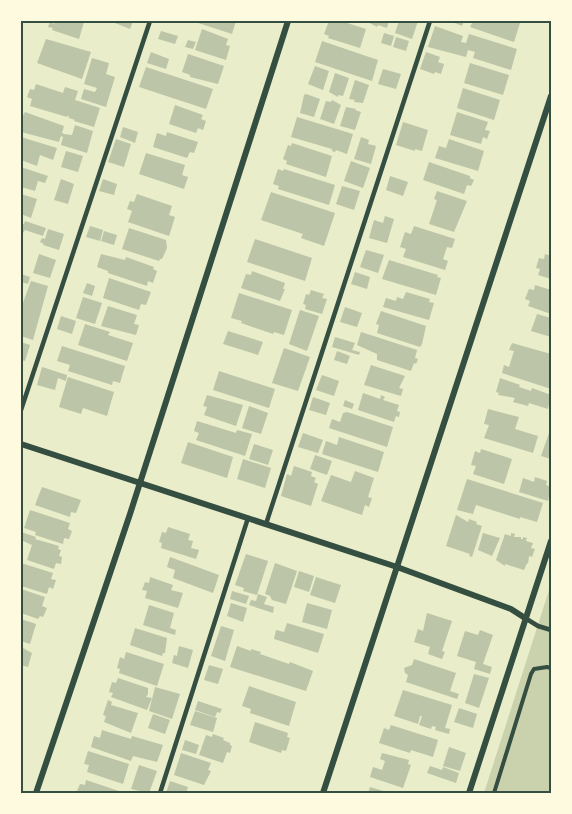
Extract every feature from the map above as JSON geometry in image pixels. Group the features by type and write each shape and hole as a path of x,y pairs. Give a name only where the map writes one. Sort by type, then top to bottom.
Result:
{"street":[{"path":"36,793 140,483 288,21"},
{"path":"323,793 551,96"},
{"path":"21,444 397,567 511,609 525,618"},
{"path":"469,793 551,541"}],"lane":[{"path":"21,411 150,21"},
{"path":"266,524 430,21"},
{"path":"160,793 248,518"},
{"path":"525,618 538,626 551,630"}],"path":[{"path":"494,793 531,674 534,669 551,668"}],"green space":[{"path":"551,584 551,793 484,793"}],"building":[{"path":"55,21 84,22 79,39 48,27 50,22 54,24"},
{"path":"110,21 133,21 130,29"},
{"path":"192,21 236,21 232,34"},
{"path":"329,21 341,21 366,29 360,48 328,38 329,36 324,34"},
{"path":"366,21 389,21 387,28 378,25 377,27"},
{"path":"399,21 418,21 412,39 395,33"},
{"path":"450,21 464,21 462,26"},
{"path":"473,21 520,23 514,42 470,27"},
{"path":"435,26 463,36 461,42 466,43 469,34 517,49 511,70 473,58 475,52 468,50 466,57 428,47"},
{"path":"202,29 228,39 226,45 230,46 226,60 195,50"},
{"path":"161,31 178,36 175,44 158,39"},
{"path":"384,33 394,36 391,46 381,43"},
{"path":"396,37 409,41 406,51 393,47"},
{"path":"46,39 91,52 82,79 37,63"},
{"path":"188,40 196,42 193,49 185,47"},
{"path":"322,41 378,60 372,81 315,62"},
{"path":"151,52 169,59 166,69 147,63"},
{"path":"426,52 440,57 438,62 444,64 441,74 420,69"},
{"path":"188,54 224,66 218,84 190,77 182,72"},
{"path":"92,58 109,63 106,74 115,77 106,107 81,99 84,89 95,92 97,88 84,84"},
{"path":"470,63 509,75 503,95 464,83"},
{"path":"315,66 329,71 323,90 308,84"},
{"path":"146,67 213,89 206,109 139,87"},
{"path":"383,69 401,74 396,89 378,84"},
{"path":"335,73 349,78 343,96 338,95 338,97 329,92"},
{"path":"355,80 369,85 363,103 349,99"},
{"path":"36,84 63,93 65,87 78,91 75,100 100,108 94,127 74,121 68,115 67,117 30,106 32,99 27,97 30,89 34,90"},
{"path":"463,88 500,100 494,120 457,108"},
{"path":"306,94 320,99 314,117 300,113"},
{"path":"332,100 341,105 334,124 320,119 326,101 331,102"},
{"path":"175,105 203,115 201,119 206,121 203,130 198,128 196,133 169,124"},
{"path":"346,107 361,112 355,130 340,126"},
{"path":"25,112 64,126 62,133 64,134 72,135 75,125 93,131 87,153 61,145 63,137 61,136 59,142 21,132 21,119"},
{"path":"457,112 488,122 485,130 490,131 487,139 483,137 481,144 450,135"},
{"path":"297,117 353,134 347,154 291,137"},
{"path":"403,122 428,130 422,151 396,145"},
{"path":"123,127 138,132 135,143 120,137"},
{"path":"167,132 198,142 194,153 190,152 187,158 153,147 157,133 166,136"},
{"path":"21,137 57,148 53,160 40,155 37,166 21,160"},
{"path":"361,137 369,140 368,144 376,146 371,164 354,159"},
{"path":"116,139 131,144 124,167 108,162"},
{"path":"449,139 484,151 478,171 435,158 439,146 446,148"},
{"path":"292,143 332,156 326,177 286,164 287,161 283,159 288,145 291,146"},
{"path":"66,151 83,156 78,172 61,167"},
{"path":"146,153 185,165 182,175 188,177 184,189 139,174"},
{"path":"351,161 370,168 363,188 344,181"},
{"path":"429,162 470,176 474,180 471,186 467,185 464,194 423,180"},
{"path":"21,167 48,176 45,183 38,181 35,191 21,187"},
{"path":"278,169 335,185 329,205 278,189 279,186 273,184"},
{"path":"390,176 408,182 403,196 386,190"},
{"path":"61,179 74,184 68,204 54,200"},
{"path":"103,179 117,184 114,195 99,191"},
{"path":"342,186 360,191 354,210 336,204"},
{"path":"437,191 467,201 454,232 429,224 437,200 434,199"},
{"path":"271,192 335,213 324,246 301,238 303,234 261,220"},
{"path":"21,194 37,199 31,218 21,214"},
{"path":"137,194 172,206 169,215 175,217 169,236 128,222 132,211 127,209 130,201 134,202"},
{"path":"385,216 394,219 387,243 369,238 374,220 383,223"},
{"path":"25,221 46,228 43,236 25,230 21,232 21,223 24,224"},
{"path":"90,226 103,230 100,241 86,237"},
{"path":"414,226 455,239 452,248 447,247 443,259 448,261 445,270 403,257 406,249 400,247 405,232 411,234"},
{"path":"129,228 166,240 167,248 162,259 159,261 122,249"},
{"path":"48,229 64,234 59,250 40,242 42,238 45,239"},
{"path":"104,231 117,235 114,245 101,241"},
{"path":"255,239 312,258 305,281 247,262"},
{"path":"366,250 384,255 378,273 360,267"},
{"path":"39,254 56,260 50,278 33,273"},
{"path":"101,254 125,260 126,257 154,267 153,269 157,271 153,283 148,281 147,286 97,267"},
{"path":"545,254 551,256 551,279 538,275 540,269 536,268 539,258 544,259"},
{"path":"389,260 438,275 437,277 441,278 436,295 382,279"},
{"path":"252,271 285,283 280,301 241,288 246,274 251,275"},
{"path":"355,272 370,277 367,289 351,284"},
{"path":"21,274 30,277 28,284 21,282"},
{"path":"109,278 151,292 146,305 141,304 139,310 103,298"},
{"path":"31,281 48,286 33,340 21,336 21,308"},
{"path":"87,283 95,286 92,296 83,293"},
{"path":"535,285 551,290 551,314 528,306 530,301 525,299 529,289 534,290"},
{"path":"311,290 324,294 322,298 327,299 322,314 305,309 306,305 303,304 306,294 309,295"},
{"path":"406,292 430,299 429,302 434,303 429,320 383,307 386,298 396,301 397,297 403,299"},
{"path":"239,293 292,310 284,335 274,332 273,334 231,318"},
{"path":"83,297 102,303 95,324 76,318"},
{"path":"108,306 137,315 134,324 139,325 136,335 101,326"},
{"path":"345,307 362,313 357,327 340,322"},
{"path":"300,310 319,316 307,351 289,344"},
{"path":"381,311 426,326 420,347 377,333 379,325 376,324"},
{"path":"537,314 551,318 551,337 531,331"},
{"path":"61,316 76,321 72,334 57,329"},
{"path":"85,324 133,343 127,361 78,345"},
{"path":"228,331 263,342 258,355 223,344"},
{"path":"361,332 417,350 416,364 414,363 411,371 377,360 377,354 357,345"},
{"path":"335,337 355,343 352,350 360,352 359,355 332,347"},
{"path":"21,342 30,345 25,361 21,360"},
{"path":"512,343 551,354 551,389 502,373 504,365 509,367 514,351 509,350"},
{"path":"62,346 125,366 120,383 113,381 112,385 68,371 70,365 57,361"},
{"path":"284,348 310,357 298,391 272,383"},
{"path":"337,351 350,356 347,364 334,360"},
{"path":"371,365 405,376 399,388 403,389 401,396 364,385"},
{"path":"42,367 67,375 66,381 58,378 55,390 37,385"},
{"path":"219,371 275,389 269,408 213,390"},
{"path":"322,375 339,381 334,396 316,390"},
{"path":"68,377 114,392 107,416 83,408 81,414 59,407"},
{"path":"500,378 531,391 532,388 551,395 548,409 529,403 528,406 513,402 515,398 498,395 499,393 496,392"},
{"path":"363,393 380,399 381,395 385,397 383,400 399,405 397,411 400,412 399,417 396,416 394,422 358,410"},
{"path":"207,395 243,405 236,426 204,415 207,407 203,406"},
{"path":"313,397 330,403 326,415 309,410"},
{"path":"345,400 354,404 352,409 343,406"},
{"path":"249,406 268,413 261,434 242,428"},
{"path":"488,409 519,417 515,429 538,436 533,453 484,438 489,425 484,424"},
{"path":"347,412 393,427 387,447 329,428 332,419 340,422 343,413"},
{"path":"197,421 236,433 237,430 252,434 245,456 196,440 199,433 194,431"},
{"path":"303,433 323,440 318,453 298,447"},
{"path":"549,433 551,434 551,459 541,456"},
{"path":"339,437 384,452 378,472 322,454 326,441 337,445"},
{"path":"188,442 233,457 227,478 181,463"},
{"path":"254,444 273,450 268,465 249,459"},
{"path":"481,449 512,459 504,484 473,474 476,466 471,465 475,451 480,453"},
{"path":"315,455 332,461 327,475 310,469"},
{"path":"243,459 271,468 265,488 237,479"},
{"path":"294,466 312,472 311,476 316,478 314,482 318,484 311,506 281,496 287,474 291,476"},
{"path":"355,471 374,478 368,497 372,498 369,507 365,505 362,515 321,501 331,475 351,482"},
{"path":"535,477 547,481 546,485 551,487 548,501 519,492 523,478 534,482"},
{"path":"467,479 543,503 537,522 476,505 473,514 457,510"},
{"path":"42,487 81,500 76,513 71,512 70,517 35,505"},
{"path":"30,510 70,523 68,529 72,531 69,539 64,538 63,544 35,535 36,532 24,528"},
{"path":"456,515 482,526 472,557 469,556 470,554 446,546"},
{"path":"168,527 190,534 188,540 193,541 191,548 199,550 196,559 161,548 162,543 159,542 162,532 166,533"},
{"path":"21,532 59,546 61,564 56,563 54,569 27,560 32,545 21,540"},
{"path":"483,533 500,538 492,556 478,550"},
{"path":"511,533 515,534 514,537 527,538 526,541 533,543 531,548 535,549 532,557 529,556 524,570 505,564 505,566 496,560 505,534 511,536"},
{"path":"246,554 268,561 257,595 243,591 244,588 235,585"},
{"path":"170,557 219,575 213,593 173,578 175,570 167,567"},
{"path":"21,563 53,573 51,579 56,580 53,589 49,587 47,594 21,586"},
{"path":"275,563 297,571 286,604 272,600 265,594"},
{"path":"299,571 314,576 309,592 294,587"},
{"path":"150,577 173,585 171,590 183,593 178,608 145,598 147,591 142,590 145,582 149,583"},
{"path":"316,577 341,585 335,603 310,595"},
{"path":"21,589 45,597 42,606 47,608 43,617 40,616 38,619 21,613"},
{"path":"232,591 249,596 246,604 230,599"},
{"path":"258,594 267,597 264,604 274,607 273,613 249,605 251,600 256,601"},
{"path":"231,603 247,608 243,622 227,616"},
{"path":"307,603 332,610 327,629 302,622"},
{"path":"149,605 174,613 170,628 176,630 175,635 143,625"},
{"path":"427,613 452,621 442,651 445,652 442,659 428,654 430,647 414,642 418,629 423,631"},
{"path":"21,619 36,624 30,644 21,641"},
{"path":"287,623 324,634 318,653 274,639 276,630 284,632"},
{"path":"221,626 234,630 225,661 211,656"},
{"path":"135,628 167,638 165,653 162,656 130,645"},
{"path":"480,630 493,635 483,664 492,667 490,674 474,669 476,662 457,656 465,631 478,635"},
{"path":"179,646 193,650 188,668 172,663 174,655 177,656"},
{"path":"237,646 313,671 306,691 230,667"},
{"path":"21,647 32,653 28,667 21,665"},
{"path":"126,652 164,664 157,686 119,673 120,669 117,668 120,657 124,659"},
{"path":"414,659 456,673 450,691 459,694 457,699 406,682 408,675 404,668 412,665"},
{"path":"209,665 223,669 218,684 204,680"},
{"path":"474,674 489,678 479,708 465,703"},
{"path":"118,678 148,688 146,697 152,698 147,710 111,697 113,693 109,692 112,682 116,683"},
{"path":"249,686 296,702 289,726 250,713 251,709 242,706"},
{"path":"155,687 180,694 172,719 149,711"},
{"path":"403,690 452,705 445,728 450,729 449,734 435,730 436,727 432,726 431,729 419,725 422,716 418,724 394,716"},
{"path":"108,700 112,702 111,705 138,713 131,733 104,722 106,716 103,715"},
{"path":"198,701 222,709 215,717 195,710"},
{"path":"459,708 477,714 473,728 454,722"},
{"path":"195,711 217,718 213,732 190,725"},
{"path":"153,714 170,720 165,734 148,728"},
{"path":"255,722 288,733 287,737 290,738 286,751 282,750 281,753 249,742"},
{"path":"391,725 438,740 433,757 411,750 410,753 379,743 384,728 389,730"},
{"path":"102,730 131,739 132,736 163,745 157,762 133,756 131,761 91,747 94,736 100,738"},
{"path":"213,734 224,738 223,740 232,746 223,763 199,755 206,735 212,737"},
{"path":"185,740 199,745 196,754 182,750"},
{"path":"449,747 466,753 460,771 443,766"},
{"path":"88,751 129,764 123,784 87,772 89,765 84,764"},
{"path":"181,753 211,763 208,770 211,771 204,785 174,775"},
{"path":"382,753 409,760 408,764 411,765 403,788 370,777 373,767 382,770 385,761 380,759"},
{"path":"139,765 157,771 149,793 131,789"},
{"path":"430,766 442,770 443,767 459,773 456,783 427,773"},
{"path":"86,780 125,793 81,793 77,791 80,784 85,785"},
{"path":"170,781 188,787 186,793 166,793"},
{"path":"370,787 387,792 387,793 368,793"}]}
